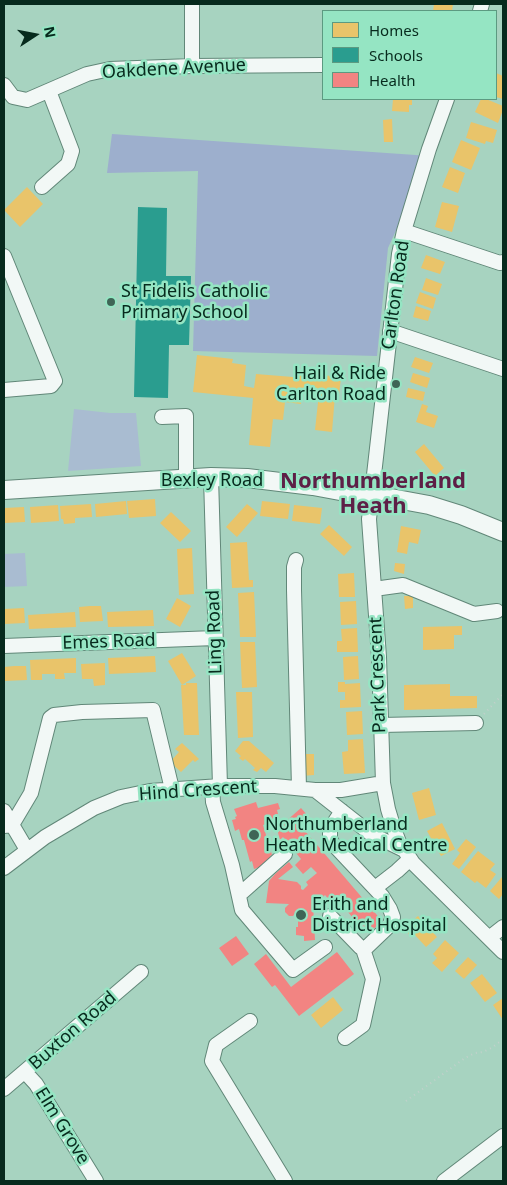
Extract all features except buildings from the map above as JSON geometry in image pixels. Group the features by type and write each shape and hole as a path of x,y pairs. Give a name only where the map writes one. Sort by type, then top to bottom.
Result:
{"main road":[{"name":"Bexley Road","path":"4,490 186,478 247,478 313,486 429,505 503,532"}],"street":[{"path":"192,4 192,66"},
{"name":"Oakdene Avenue","path":"4,85 13,96 27,100 87,74 110,69 322,65"},
{"path":"42,187 68,164 72,151 49,90"},
{"name":"Carlton Road","path":"372,497 399,254 404,231 429,149 447,100"},
{"path":"404,231 500,263 503,262"},
{"path":"4,256 55,381 51,386 4,390"},
{"path":"390,331 503,369"},
{"path":"162,417 186,416 186,478"},
{"name":"Ling Road","path":"211,477 216,786 213,802 232,865 242,910 293,970 325,946"},
{"name":"Park Crescent","path":"372,497 369,519 379,657 383,783 388,809 399,842 413,863 503,952"},
{"path":"296,560 294,582 299,788"},
{"path":"374,589 403,585 474,614 497,611"},
{"name":"Emes Road","path":"4,646 215,638"},
{"path":"8,826 31,793 50,718 54,715 82,712 153,710 172,789"},
{"path":"381,725 476,723"},
{"name":"Hind Crescent","path":"4,868 45,837 94,808 121,797 150,791 216,786 276,786 315,790 341,790 383,783"},
{"name":"Park Crescent","path":"315,790 372,834 407,854"},
{"path":"4,811 8,826 27,850"},
{"path":"342,811 330,829 330,839 375,888 386,902 393,917 389,926 367,947 363,948"},
{"path":"239,894 284,854"},
{"path":"375,888 397,871 407,854"},
{"path":"330,916 363,948 373,979 362,1025 345,1038"},
{"path":"489,938 503,927"},
{"name":"Buxton Road","path":"4,1090 141,972"},
{"path":"250,1021 216,1045 212,1061 284,1181"},
{"name":"Elm Grove","path":"25,1072 36,1084 96,1181"},
{"path":"444,1181 503,1136"}],"path":[{"path":"476,723 503,695"},
{"path":"406,1101 465,1058 493,1047 503,1039"}],"shaded area":[{"path":"112,134 430,156 388,248 377,356 193,351 198,171 107,173"},
{"path":"74,409 110,413 136,413 141,466 68,471"},
{"path":"25,553 27,586 4,587 4,554"}],"place":[{"name":"St Fidelis Catholic Primary School","path":"111,302"},
{"name":"Hail & Ride Carlton Road","path":"396,384"},
{"name":"Northumberland Heath Medical Centre","path":"254,835"},
{"name":"Erith and District Hospital","path":"301,915"}],"district":[{"name":"Northumberland Heath","path":"373,494"}]}
